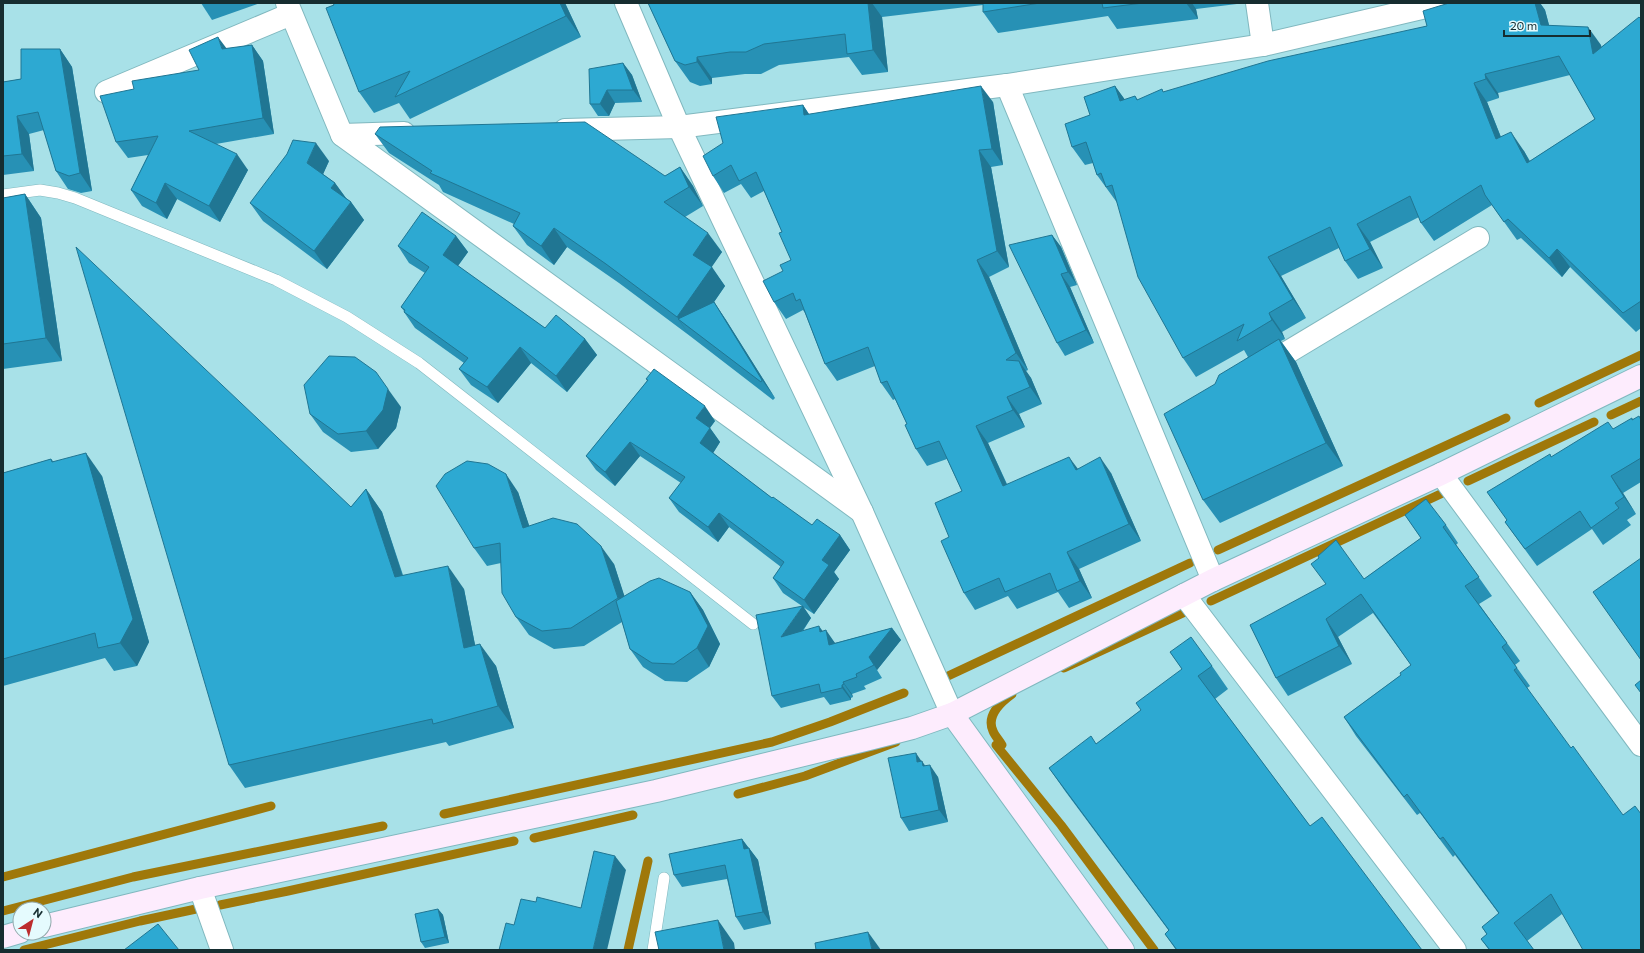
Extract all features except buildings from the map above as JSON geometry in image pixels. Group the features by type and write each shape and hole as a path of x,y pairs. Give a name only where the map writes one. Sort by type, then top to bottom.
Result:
{"main road":[{"path":"52,924 200,888 664,790 912,728 952,714 1213,580 1441,474 1641,376"},
{"path":"952,714 1123,950"}],"street":[{"path":"626,3 679,127 862,512 952,714"},
{"path":"1258,3 1263,45"},
{"path":"546,130 679,127 1007,85 1263,45 1443,3"},
{"path":"106,92 289,8 342,135 862,512"},
{"path":"1007,85 1213,580"},
{"path":"342,135 421,133"},
{"path":"1247,376 1478,238"},
{"path":"1152,433 1172,421"},
{"path":"1441,474 1641,745"},
{"path":"1184,595 1455,950"},
{"path":"200,888 222,950"}],"lane":[{"path":"3,195 40,190 75,198 276,280 347,317 420,363 753,624"},
{"path":"653,950 664,878"}],"waterway":[{"path":"1539,403 1641,355"},
{"path":"1611,415 1641,401"},
{"path":"1218,550 1506,418"},
{"path":"1468,481 1594,422"},
{"path":"1211,601 1447,491"},
{"path":"948,676 1190,563"},
{"path":"1064,668 1183,613"},
{"path":"444,814 772,742 830,722 904,693"},
{"path":"1002,745 993,731 991,720 999,705 1012,694"},
{"path":"738,794 805,776 896,742"},
{"path":"996,745 1061,825 1154,950"},
{"path":"3,877 271,806"},
{"path":"534,838 633,815"},
{"path":"3,911 133,877 383,826"},
{"path":"220,905 514,841"},
{"path":"628,950 648,861"},
{"path":"24,950 140,921 196,909"}]}
